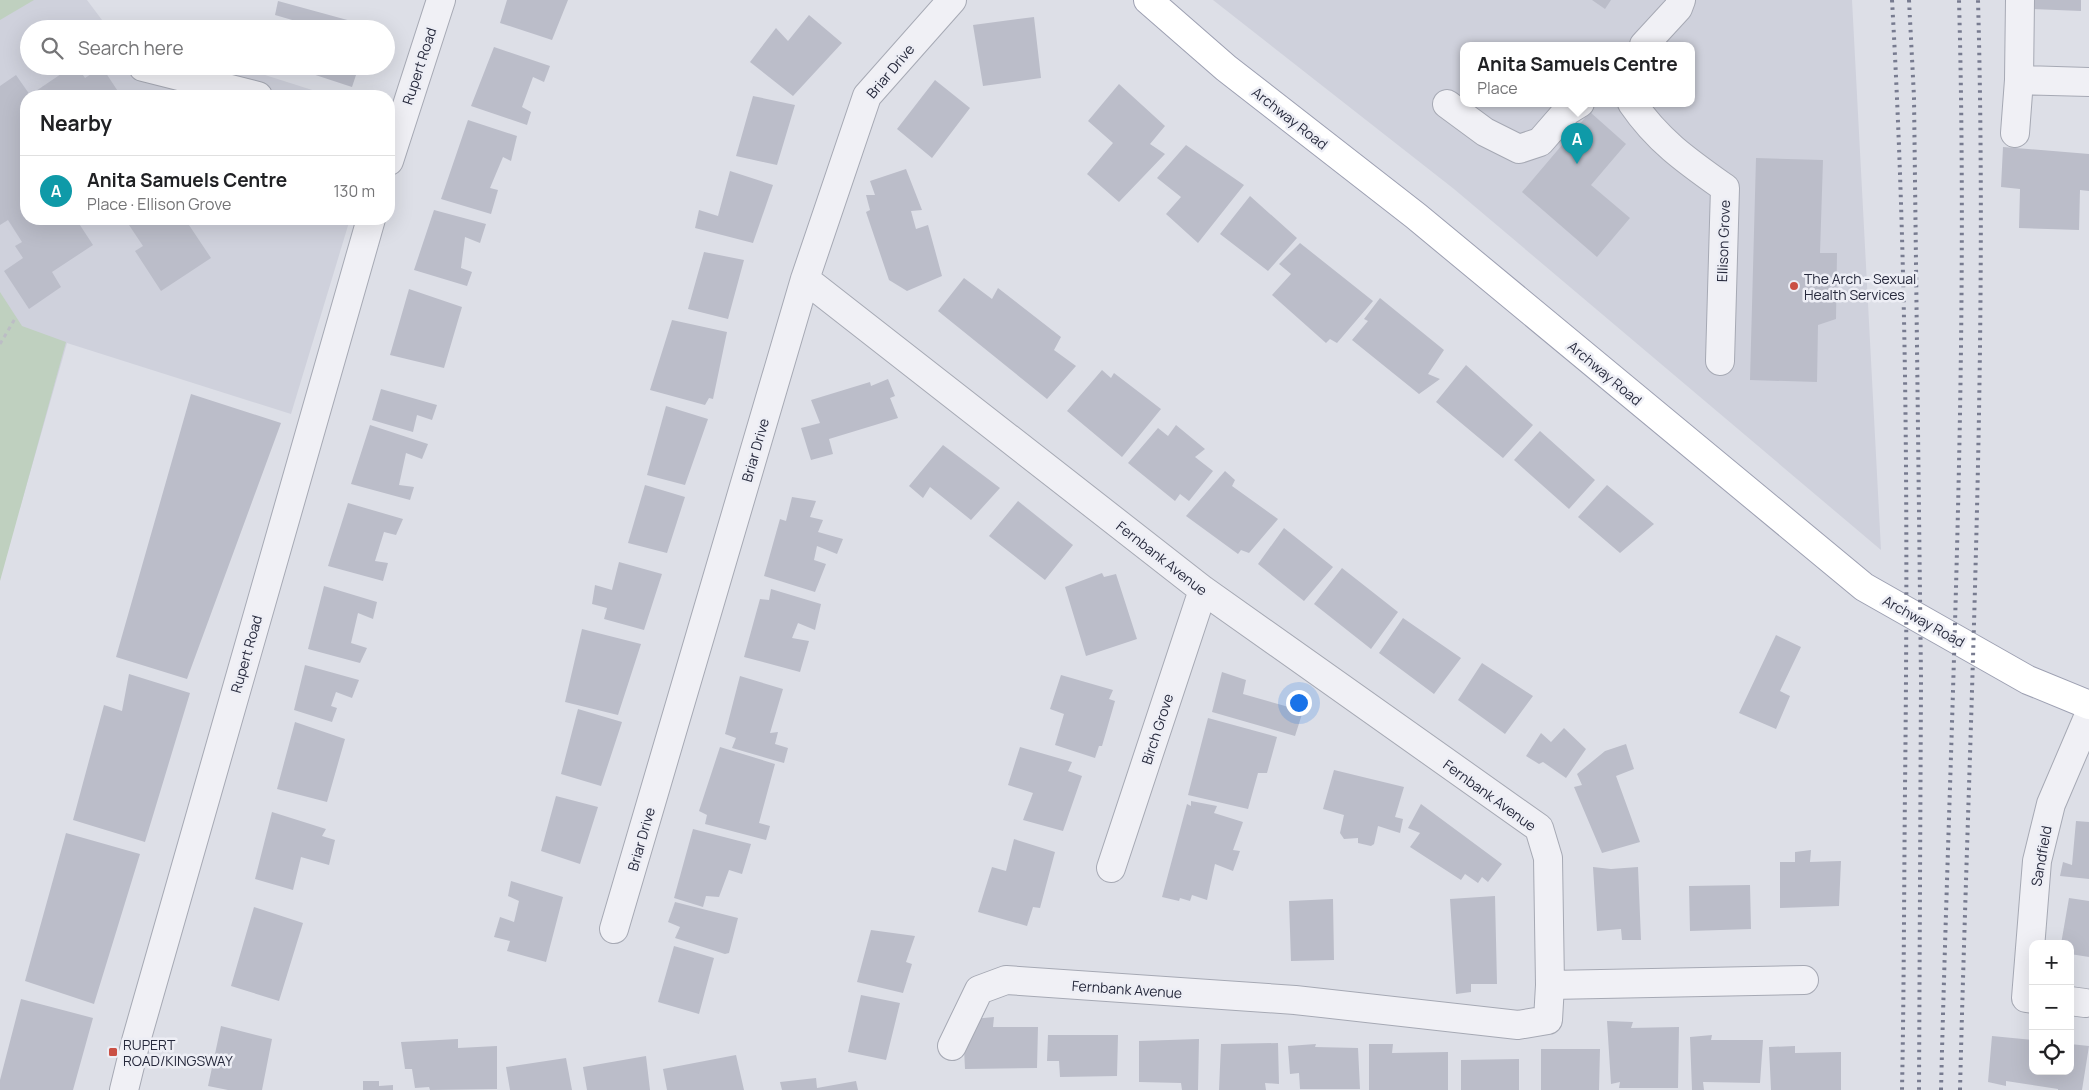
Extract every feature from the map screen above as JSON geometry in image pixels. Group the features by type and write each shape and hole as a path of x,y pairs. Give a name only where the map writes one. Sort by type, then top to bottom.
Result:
{"main road":[{"name":"Archway Road","path":"1148,0 1226,68 1416,216 1864,587 2028,680 2089,706"}],"street":[{"name":"Rupert Road","path":"395,126 441,0"},
{"name":"Briar Drive","path":"614,929 805,279 867,96 952,0"},
{"path":"1647,42 1678,8 1681,0"},
{"path":"2015,133 2019,80 2020,0"},
{"path":"175,75 234,90"},
{"path":"2019,80 2089,82"},
{"path":"1447,104 1485,132 1519,149 1540,142 1567,111 1574,107"},
{"name":"Ellison Grove","path":"1635,107 1646,124 1674,151 1725,188 1720,361"},
{"name":"Rupert Road","path":"124,1090 141,1022 369,225"},
{"name":"Fernbank Avenue","path":"805,279 1203,590 1539,828 1548,858 1550,986 1548,1020 1518,1025 1295,1000 1006,980 979,990 952,1046"},
{"name":"Birch Grove","path":"1111,868 1203,590"},
{"name":"Sandfield","path":"2029,998 2026,998 2037,861 2051,804 2089,715"},
{"path":"1550,986 1804,980"}],"path":[{"path":"0,344 16,317"}],"shaded area":[{"path":"0,0 87,0 102,20 20,20 20,75 265,75 312,90 20,90 20,225 348,225 291,414 67,343 20,508 0,505"},
{"path":"1213,0 1852,0 1881,550 1454,189"}],"green space":[{"path":"0,0 34,0 0,20"},
{"path":"0,292 22,326 66,342 0,581"}],"building":[{"path":"507,0 568,0 552,40 500,23"},
{"path":"1592,0 1611,0 1605,9"},
{"path":"2033,0 2081,0 2081,11 2032,9"},
{"path":"278,1 347,20 292,20 275,15"},
{"path":"809,15 842,43 793,96 750,62 776,28 788,41"},
{"path":"1034,17 1041,78 983,86 973,25"},
{"path":"494,47 550,66 544,82 533,77 522,107 531,112 527,125 471,106"},
{"path":"16,75 26,90 20,90 20,225 80,225 93,245 52,272 61,287 29,309 4,271 23,258 15,246 22,242 8,220 0,225 0,86"},
{"path":"60,75 83,75 85,78 90,75 107,75 117,90 37,90"},
{"path":"315,75 356,75 352,87"},
{"path":"935,80 970,108 932,158 897,129"},
{"path":"1119,84 1165,126 1150,144 1165,154 1119,202 1087,174 1113,143 1088,121"},
{"path":"753,96 795,105 777,165 736,156"},
{"path":"1590,112 1626,144 1591,185 1630,218 1597,257 1522,192"},
{"path":"468,120 517,136 511,161 503,157 490,188 498,190 491,214 441,199"},
{"path":"1186,145 1244,185 1198,243 1166,214 1181,197 1157,178"},
{"path":"2003,147 2089,154 2089,191 2080,190 2079,230 2019,228 2020,189 2001,187"},
{"name":"The Arch - Sexual Health Services","path":"1756,158 1823,160 1820,253 1837,253 1836,319 1818,325 1817,382 1750,380"},
{"path":"906,169 922,210 911,211 916,229 928,225 942,276 907,291 889,280 866,212 870,210 866,195 875,195 870,181"},
{"path":"730,171 773,185 753,243 695,228 699,210 718,216"},
{"path":"1250,196 1297,238 1268,271 1220,234"},
{"path":"434,210 486,224 480,243 465,237 461,268 472,272 467,286 414,270"},
{"path":"129,225 189,225 211,258 161,291 135,251 143,246"},
{"path":"1300,243 1373,301 1337,343 1330,339 1326,343 1272,295 1291,274 1279,264"},
{"path":"704,252 744,260 728,319 688,309"},
{"path":"964,278 992,299 998,288 1061,337 1054,350 1076,366 1047,399 938,311"},
{"path":"409,289 462,307 444,368 390,355"},
{"path":"1380,298 1444,350 1428,374 1440,379 1419,394 1352,340 1368,321 1364,319"},
{"path":"672,320 727,332 713,399 709,398 705,405 650,390"},
{"path":"1466,365 1533,425 1503,458 1436,402"},
{"path":"1102,370 1111,378 1114,373 1161,409 1122,457 1067,411"},
{"path":"888,379 895,396 890,398 898,418 829,439 833,454 811,460 801,428 820,423 811,400 870,382 871,386"},
{"path":"381,389 437,405 432,420 417,415 413,432 372,420"},
{"path":"191,394 281,423 187,679 116,657"},
{"path":"666,406 708,419 685,485 647,475"},
{"path":"370,425 428,444 422,459 406,453 399,485 414,487 410,500 351,484"},
{"path":"1176,425 1205,449 1195,457 1213,471 1189,501 1180,494 1175,501 1128,463 1158,428 1168,436"},
{"path":"1540,431 1595,480 1569,509 1514,460"},
{"path":"943,445 1000,488 971,520 930,487 923,498 909,486"},
{"path":"1225,471 1235,480 1232,486 1278,519 1249,553 1241,550 1238,554 1186,516"},
{"path":"645,485 685,497 667,553 628,543"},
{"path":"1607,485 1654,524 1620,553 1578,517"},
{"path":"792,497 816,501 810,517 823,520 818,532 843,539 837,554 817,546 814,560 826,564 815,592 764,576 780,519 786,521"},
{"path":"1018,501 1073,545 1045,580 989,536"},
{"path":"348,503 403,519 396,535 384,532 375,561 388,563 383,581 328,566"},
{"path":"1284,528 1333,567 1304,601 1258,564"},
{"path":"619,562 662,574 644,630 604,619 607,608 592,604 595,585 612,590"},
{"path":"1342,568 1398,612 1371,649 1314,604"},
{"path":"1102,573 1104,577 1116,574 1137,639 1086,656 1065,587"},
{"path":"324,586 377,602 373,619 358,613 351,643 367,648 360,663 308,649"},
{"path":"771,589 821,604 815,630 798,623 792,638 809,641 800,672 744,657 760,599 769,600"},
{"path":"1403,618 1461,658 1434,694 1379,653"},
{"path":"582,629 641,644 618,715 565,702"},
{"path":"1776,635 1801,647 1780,691 1790,696 1776,729 1739,713"},
{"path":"1482,663 1533,696 1505,734 1458,700"},
{"path":"305,665 359,680 352,698 336,692 331,706 337,708 332,722 294,710"},
{"path":"1222,672 1246,680 1243,694 1303,711 1295,736 1212,712"},
{"path":"129,674 190,693 145,842 73,820 104,705 122,711"},
{"path":"1061,675 1113,690 1109,699 1115,701 1102,746 1099,746 1095,758 1055,745 1064,714 1050,709"},
{"path":"740,676 783,689 770,733 778,732 775,744 788,748 784,763 732,748 736,738 725,734"},
{"path":"578,709 622,722 601,786 561,774"},
{"path":"1208,718 1277,737 1267,773 1258,773 1248,809 1188,795"},
{"path":"295,722 345,739 327,802 277,789"},
{"path":"1564,728 1586,749 1566,778 1543,762 1539,764 1526,756 1541,733 1551,742"},
{"path":"1626,744 1634,769 1616,776 1640,842 1602,853 1574,787 1582,785 1577,774 1605,751"},
{"path":"720,747 775,764 759,823 770,826 766,840 705,824 707,815 699,811"},
{"path":"1020,747 1072,762 1068,771 1082,776 1063,831 1023,820 1033,793 1008,785"},
{"path":"1334,770 1404,787 1395,817 1403,819 1400,833 1378,826 1374,844 1371,846 1358,843 1358,838 1344,839 1340,833 1344,815 1323,809"},
{"path":"556,796 598,807 580,864 541,851"},
{"path":"1191,801 1217,806 1214,813 1243,822 1233,850 1240,851 1233,871 1215,864 1207,900 1192,895 1190,901 1180,898 1179,901 1162,897 1187,804 1191,806"},
{"path":"1421,804 1502,864 1488,882 1482,877 1478,883 1465,874 1461,880 1410,847 1420,833 1408,828"},
{"path":"272,812 326,829 322,836 335,840 329,865 301,857 293,890 255,879"},
{"path":"2076,821 2089,822 2089,879 2060,876 2063,862 2072,865"},
{"path":"693,829 751,844 742,874 729,870 719,897 706,896 703,907 674,898"},
{"path":"66,833 140,854 94,1004 25,981"},
{"path":"1014,839 1055,852 1040,908 1033,907 1027,926 978,912 992,867 1006,871"},
{"path":"1811,850 1810,862 1841,861 1839,906 1780,908 1780,862 1795,862 1795,852"},
{"path":"1593,867 1611,869 1638,867 1641,940 1622,940 1621,929 1597,931"},
{"path":"511,881 563,897 546,962 507,951 510,941 494,937 500,917 514,922 519,901 508,896"},
{"path":"1750,885 1751,929 1690,931 1689,886"},
{"path":"1495,896 1497,984 1471,984 1471,992 1456,994 1450,899"},
{"path":"2069,898 2089,901 2089,957 2074,955 2074,940 2062,940"},
{"path":"1333,899 1334,960 1291,961 1289,901"},
{"path":"675,902 738,918 729,953 725,954 675,938 680,927 668,922"},
{"path":"254,907 303,923 279,1001 231,986"},
{"path":"871,930 915,936 906,962 912,964 903,993 857,982"},
{"path":"674,946 714,958 699,1014 658,1002"},
{"path":"861,995 900,1003 886,1060 848,1052"},
{"path":"21,999 93,1018 73,1090 0,1090 0,1080"},
{"path":"994,1017 993,1027 1038,1027 1037,1068 965,1069 964,1048 973,1019"},
{"path":"1607,1021 1633,1022 1631,1028 1679,1027 1678,1088 1619,1088 1620,1082 1611,1084"},
{"path":"221,1026 272,1039 262,1090 228,1090 208,1086"},
{"path":"1048,1035 1118,1035 1117,1076 1060,1077 1059,1061 1047,1061"},
{"path":"1712,1035 1711,1040 1763,1040 1760,1083 1703,1082 1704,1090 1692,1090 1690,1037"},
{"path":"1992,1036 2029,1040 2029,1075 2074,1075 2074,1044 2089,1046 2082,1090 2058,1090 2006,1081 2006,1086 1988,1082"},
{"path":"458,1039 458,1048 497,1046 497,1089 430,1090 429,1087 415,1088 412,1069 405,1069 401,1042"},
{"path":"1199,1039 1198,1090 1182,1090 1181,1083 1139,1082 1139,1041"},
{"path":"1278,1043 1279,1084 1265,1083 1266,1090 1219,1090 1221,1044"},
{"path":"1316,1044 1315,1047 1358,1048 1360,1089 1300,1089 1299,1073 1290,1074 1288,1046"},
{"path":"1369,1044 1393,1044 1392,1053 1448,1052 1448,1090 1369,1090"},
{"path":"1795,1046 1795,1053 1841,1052 1841,1090 1771,1090 1769,1047"},
{"path":"1541,1049 1600,1049 1599,1090 1541,1090"},
{"path":"736,1055 744,1090 667,1090 663,1069"},
{"path":"646,1056 650,1090 587,1090 583,1067"},
{"path":"566,1058 572,1090 510,1090 506,1067"},
{"path":"1519,1059 1519,1090 1461,1090 1461,1060"},
{"path":"816,1078 817,1088 856,1081 858,1090 782,1090 780,1082"},
{"path":"363,1081 379,1081 379,1086 393,1085 393,1090 363,1090"}],"railway":[{"path":"1892,0 1901,197 1906,493 1902,1090"},
{"path":"1909,0 1914,97 1921,679 1919,1090"},
{"path":"1941,1090 1960,409 1962,272 1959,0"},
{"path":"1960,1090 1979,409 1981,272 1978,0"}],"place":[{"name":"Anita Samuels Centre","path":"1577,164"},
{"name":"The Arch - Sexual Health Services","path":"1794,286"},
{"name":"RUPERT ROAD/KINGSWAY","path":"113,1052"}]}
